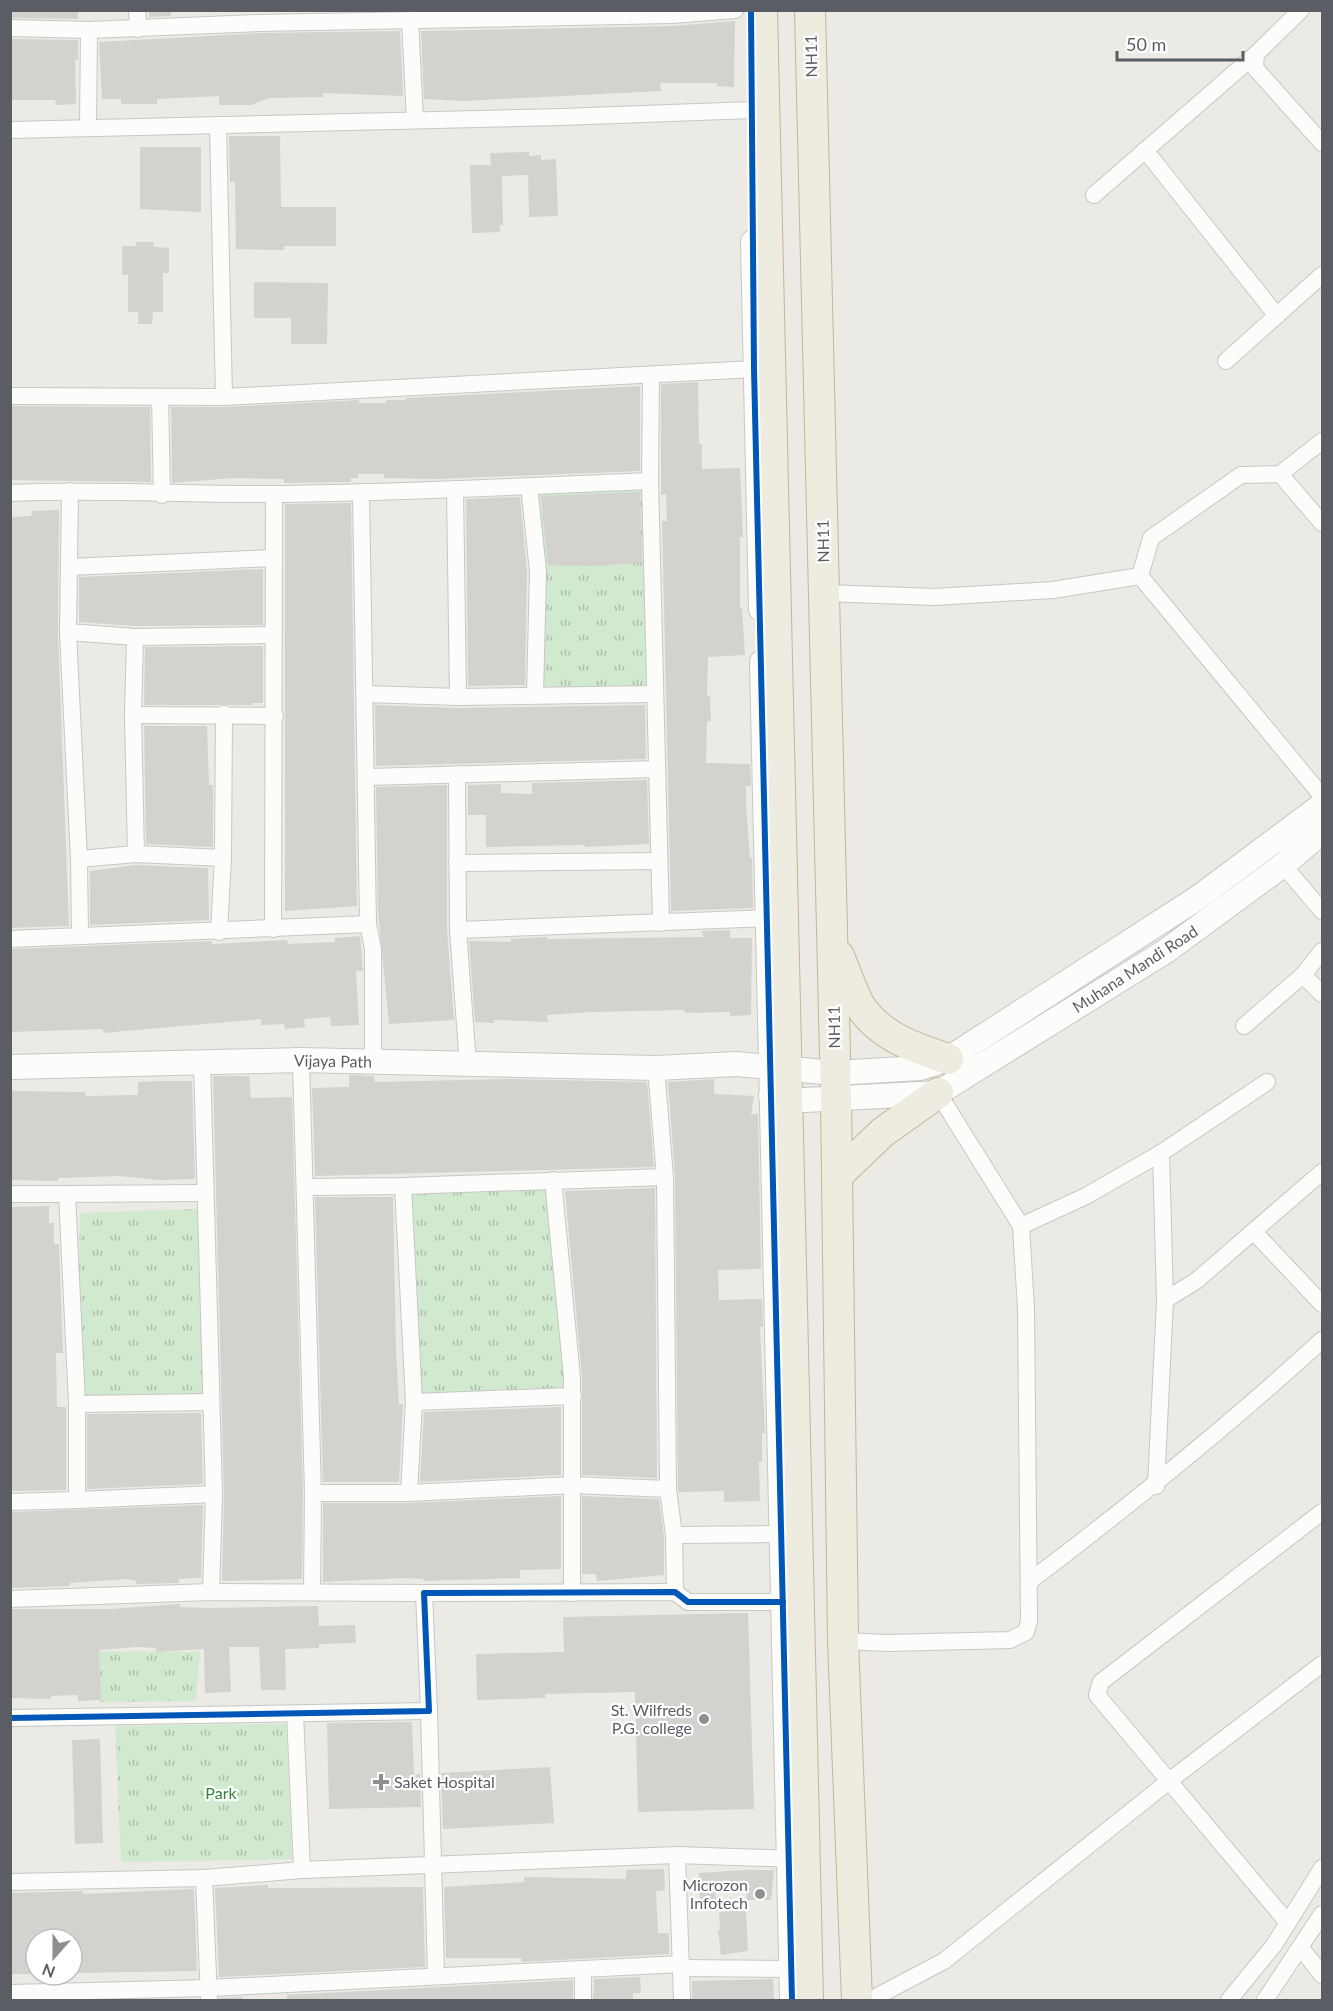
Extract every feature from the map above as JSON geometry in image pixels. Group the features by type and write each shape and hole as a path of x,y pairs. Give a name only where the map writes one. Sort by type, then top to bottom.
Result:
{"highway":[{"path":"762,10 778,1068 797,1859 808,2001"},
{"name":"NH11","path":"810,10 836,1085 843,1641 857,2001"},
{"path":"833,942 860,1005 878,1026 907,1045 948,1059"},
{"path":"837,1176 883,1132 938,1093"}],"street":[{"path":"137,10 138,29"},
{"path":"10,28 138,29 205,18 259,16 333,16 410,20 735,10"},
{"path":"751,10 754,369 768,918 778,1068"},
{"path":"1095,195 1256,54 1301,10"},
{"path":"410,20 415,120"},
{"path":"88,128 89,30"},
{"path":"1256,54 1255,69 1320,136"},
{"path":"10,130 752,110"},
{"path":"218,125 224,397"},
{"path":"1145,150 1277,316"},
{"path":"1226,361 1323,275"},
{"path":"10,396 224,397 754,369"},
{"path":"651,376 650,481 661,922"},
{"path":"160,397 162,495"},
{"path":"1140,576 1151,538 1241,475 1280,474 1323,441"},
{"path":"1280,474 1323,523"},
{"path":"10,493 69,490 162,495 274,494 650,481"},
{"path":"529,486 538,571 536,695"},
{"path":"455,489 459,697"},
{"path":"69,490 68,632 80,859 80,935"},
{"path":"361,492 368,777 368,924 373,949 373,1062"},
{"path":"273,929 274,494"},
{"path":"69,567 274,558"},
{"path":"825,592 935,597 1053,590 1140,576"},
{"path":"1140,576 1323,796"},
{"path":"68,632 135,637 273,635"},
{"path":"135,637 133,715 136,854"},
{"path":"366,694 459,697 654,694"},
{"path":"219,932 223,858 224,714"},
{"path":"133,715 275,716"},
{"path":"368,777 657,769"},
{"path":"457,774 458,930 468,1065"},
{"path":"779,1098 920,1068 948,1059 1199,897 1323,806"},
{"name":"Muhana Mandi Road","path":"938,1093 1166,951 1283,865 1323,832"},
{"path":"80,859 136,854 223,858"},
{"path":"458,863 659,861"},
{"path":"1283,865 1323,911"},
{"path":"458,930 768,918"},
{"path":"10,939 368,924"},
{"path":"1244,1026 1303,975 1323,951"},
{"path":"1303,975 1323,994"},
{"path":"302,1060 313,1493 312,1592"},
{"name":"Vijaya Path","path":"10,1067 302,1060 656,1068 736,1064 778,1068 836,1085"},
{"path":"202,1062 214,1494 211,1592"},
{"path":"736,1064 779,1098"},
{"path":"656,1068 665,1177 668,1489 674,1535 675,1592"},
{"path":"1021,1226 1086,1196 1161,1153 1267,1082"},
{"path":"836,1085 938,1093 1021,1226 1026,1309 1030,1581 1029,1621 1026,1632 1010,1640 888,1643 843,1641"},
{"path":"779,1098 783,1602 797,1859 791,1969 792,2001"},
{"path":"1156,1486 1165,1300 1161,1153"},
{"path":"1165,1300 1196,1281 1323,1172"},
{"path":"305,1187 665,1177"},
{"path":"554,1180 573,1396 572,1593"},
{"path":"403,1186 414,1402 409,1493"},
{"path":"10,1194 205,1193"},
{"path":"67,1194 77,1404 77,1500"},
{"path":"1254,1232 1323,1304"},
{"path":"1030,1581 1156,1486 1240,1416 1323,1340"},
{"path":"414,1402 573,1396"},
{"path":"77,1404 210,1402"},
{"path":"313,1493 409,1493 573,1485 668,1489"},
{"path":"10,1502 214,1494"},
{"path":"1288,1923 1097,1695 1101,1682 1323,1512"},
{"path":"674,1535 782,1534"},
{"path":"10,1599 211,1592 675,1592 687,1602 783,1602"},
{"path":"424,1593 436,1976"},
{"path":"870,2001 944,1961 1169,1781 1323,1664"},
{"path":"10,1719 429,1711"},
{"path":"295,1714 302,1870"},
{"path":"10,1882 204,1878 302,1870 677,1855 797,1859"},
{"path":"677,1855 682,2001"},
{"path":"1229,2001 1274,1945 1323,1868"},
{"path":"204,1878 209,1994"},
{"path":"1265,2001 1323,1914"},
{"path":"1301,1948 1323,1975"},
{"path":"10,1993 209,1994 306,1983 436,1976 682,1966 791,1969"},
{"path":"584,1970 584,2001"},
{"path":"306,1983 307,2001"}],"green space":[{"path":"650,481 654,694 535,695 529,486"},
{"path":"553,1180 573,1396 414,1402 403,1186"},
{"path":"197,1209 207,1397 77,1404 80,1213"},
{"path":"99,1651 200,1652 196,1701 100,1702"},
{"name":"Park","path":"286,1724 292,1859 121,1862 115,1726"}],"building":[{"path":"10,10 78,10 78,19 10,18"},
{"path":"149,10 171,10 171,16 149,17"},
{"path":"265,10 321,10 321,11 265,12"},
{"path":"735,21 734,87 717,86 717,83 660,83 661,91 462,101 424,99 421,31 672,26"},
{"path":"400,31 403,96 323,93 323,97 269,98 251,105 219,105 219,96 157,99 157,104 121,104 121,99 102,99 99,42 259,33"},
{"path":"10,39 78,40 78,60 75,60 76,104 56,105 55,100 10,100"},
{"path":"229,136 280,136 281,207 336,207 336,246 284,246 284,250 236,249 235,182 230,182"},
{"path":"140,147 201,147 201,212 140,209"},
{"path":"529,152 529,156 541,155 541,160 556,159 558,216 529,217 528,175 502,176 503,225 500,225 500,232 472,233 470,165 491,165 490,153"},
{"path":"136,242 154,242 153,247 169,248 169,273 163,273 163,312 153,312 152,324 138,324 138,312 128,312 128,275 122,275 122,246 136,246"},
{"path":"254,282 328,283 327,344 291,344 291,318 254,318"},
{"path":"698,382 699,444 702,444 702,469 740,468 743,537 740,537 740,608 742,608 745,655 708,657 707,696 710,696 711,721 707,721 706,763 750,764 751,786 746,786 746,805 750,858 752,858 753,908 671,911 662,521 667,521 666,494 661,495 661,384"},
{"path":"640,386 640,471 436,479 384,478 384,474 358,474 358,478 351,478 351,482 284,483 284,479 233,478 172,483 171,407 225,407 359,400 359,403 386,403 386,400 406,400 406,398"},
{"path":"10,406 150,407 151,482 10,480"},
{"path":"640,492 642,563 590,566 548,565 541,496"},
{"path":"520,497 527,571 525,685 468,686 466,499"},
{"path":"351,503 357,906 285,911 285,504"},
{"path":"59,510 58,633 69,926 10,928 10,517 32,516 31,511"},
{"path":"263,569 263,625 135,626 79,622 79,577"},
{"path":"263,646 263,703 252,703 252,705 144,705 145,647"},
{"path":"375,705 458,708 645,705 646,759 376,766"},
{"path":"144,726 207,726 209,785 213,785 213,847 146,844"},
{"path":"647,780 649,844 585,847 585,845 486,847 486,815 468,815 468,785 501,784 501,793 532,794 532,783"},
{"path":"447,785 447,930 454,1020 389,1024 378,912 376,787"},
{"path":"136,865 208,868 209,920 90,925 90,871"},
{"path":"730,930 730,938 752,938 751,1015 730,1016 730,1012 685,1013 684,1010 592,1012 547,1015 548,1022 494,1020 494,1023 475,1022 469,941 511,942 511,939 547,937 547,939 703,937 702,931"},
{"path":"360,936 363,971 356,971 359,1025 331,1026 330,1017 304,1019 305,1027 285,1029 284,1024 261,1025 261,1019 103,1033 103,1029 10,1032 10,949 212,941 212,944 287,940 288,944 335,942 335,938"},
{"path":"349,1075 374,1076 375,1082 511,1079 647,1082 654,1167 315,1176 312,1088 349,1087"},
{"path":"213,1076 249,1076 251,1098 292,1097 303,1493 302,1579 222,1581 224,1494"},
{"path":"714,1079 714,1094 754,1096 751,1114 758,1114 761,1269 718,1270 719,1300 762,1299 763,1327 760,1327 765,1433 762,1433 762,1462 759,1462 760,1501 724,1502 724,1491 679,1492 678,1488 675,1177 668,1082"},
{"path":"192,1081 195,1179 159,1180 119,1176 58,1178 58,1181 10,1180 10,1091 85,1092 86,1096 138,1095 138,1082"},
{"path":"655,1188 657,1478 582,1475 582,1376 565,1191"},
{"path":"315,1197 393,1197 396,1351 399,1404 403,1404 399,1482 323,1482"},
{"path":"49,1206 49,1223 54,1223 54,1244 59,1244 63,1353 56,1353 57,1407 66,1407 66,1490 10,1491 10,1207"},
{"path":"561,1407 561,1475 420,1482 424,1412"},
{"path":"201,1413 203,1484 87,1489 87,1414"},
{"path":"561,1496 561,1569 520,1570 520,1578 424,1581 423,1579 403,1578 323,1582 323,1503 410,1503"},
{"path":"582,1496 659,1499 664,1536 664,1575 597,1581 596,1574 582,1574"},
{"path":"203,1505 201,1578 179,1579 179,1583 136,1584 136,1581 127,1579 70,1583 70,1586 10,1588 10,1512"},
{"path":"180,1604 180,1607 210,1608 318,1606 319,1626 355,1625 356,1643 319,1644 319,1648 285,1649 286,1690 261,1690 259,1647 229,1647 231,1692 205,1693 204,1649 156,1652 156,1648 138,1647 99,1650 101,1700 78,1701 78,1695 51,1696 51,1699 10,1698 10,1609 111,1609"},
{"path":"748,1613 754,1809 638,1812 635,1692 545,1694 545,1698 477,1700 476,1654 564,1652 563,1617"},
{"path":"412,1722 414,1775 420,1774 421,1807 329,1809 327,1723"},
{"path":"100,1739 103,1843 75,1844 72,1740"},
{"path":"550,1767 554,1823 443,1829 441,1773"},
{"path":"664,1869 665,1890 656,1891 658,1933 669,1933 669,1954 522,1962 521,1958 446,1958 444,1887 524,1882 524,1877 626,1879 626,1870"},
{"path":"774,1870 771,1900 747,1900 746,1885 715,1886 716,1901 700,1902 699,1873"},
{"path":"268,1885 268,1888 423,1887 425,1967 219,1977 215,1888"},
{"path":"194,1889 197,1971 84,1973 84,1927 24,1927 24,1974 10,1974 10,1893 83,1891 83,1894"},
{"path":"746,1910 748,1951 721,1955 718,1930 720,1930 719,1912"},
{"path":"640,1977 641,1993 633,1993 633,2001 593,2001 594,1979"},
{"path":"773,1979 774,2001 692,2001 692,1981"},
{"path":"573,1980 573,2001 287,2001 287,1995"},
{"path":"242,1997 242,2001 219,2001 219,1998"}],"cycle path":[{"path":"751,10 754,369 792,2000"},
{"path":"10,1718 429,1711 424,1593 675,1592 688,1602 783,1602"}],"place":[{"name":"St. Wilfreds P.G. college","path":"704,1719"},
{"name":"Saket Hospital","path":"381,1782"},
{"name":"Microzon Infotech","path":"760,1894"}]}
